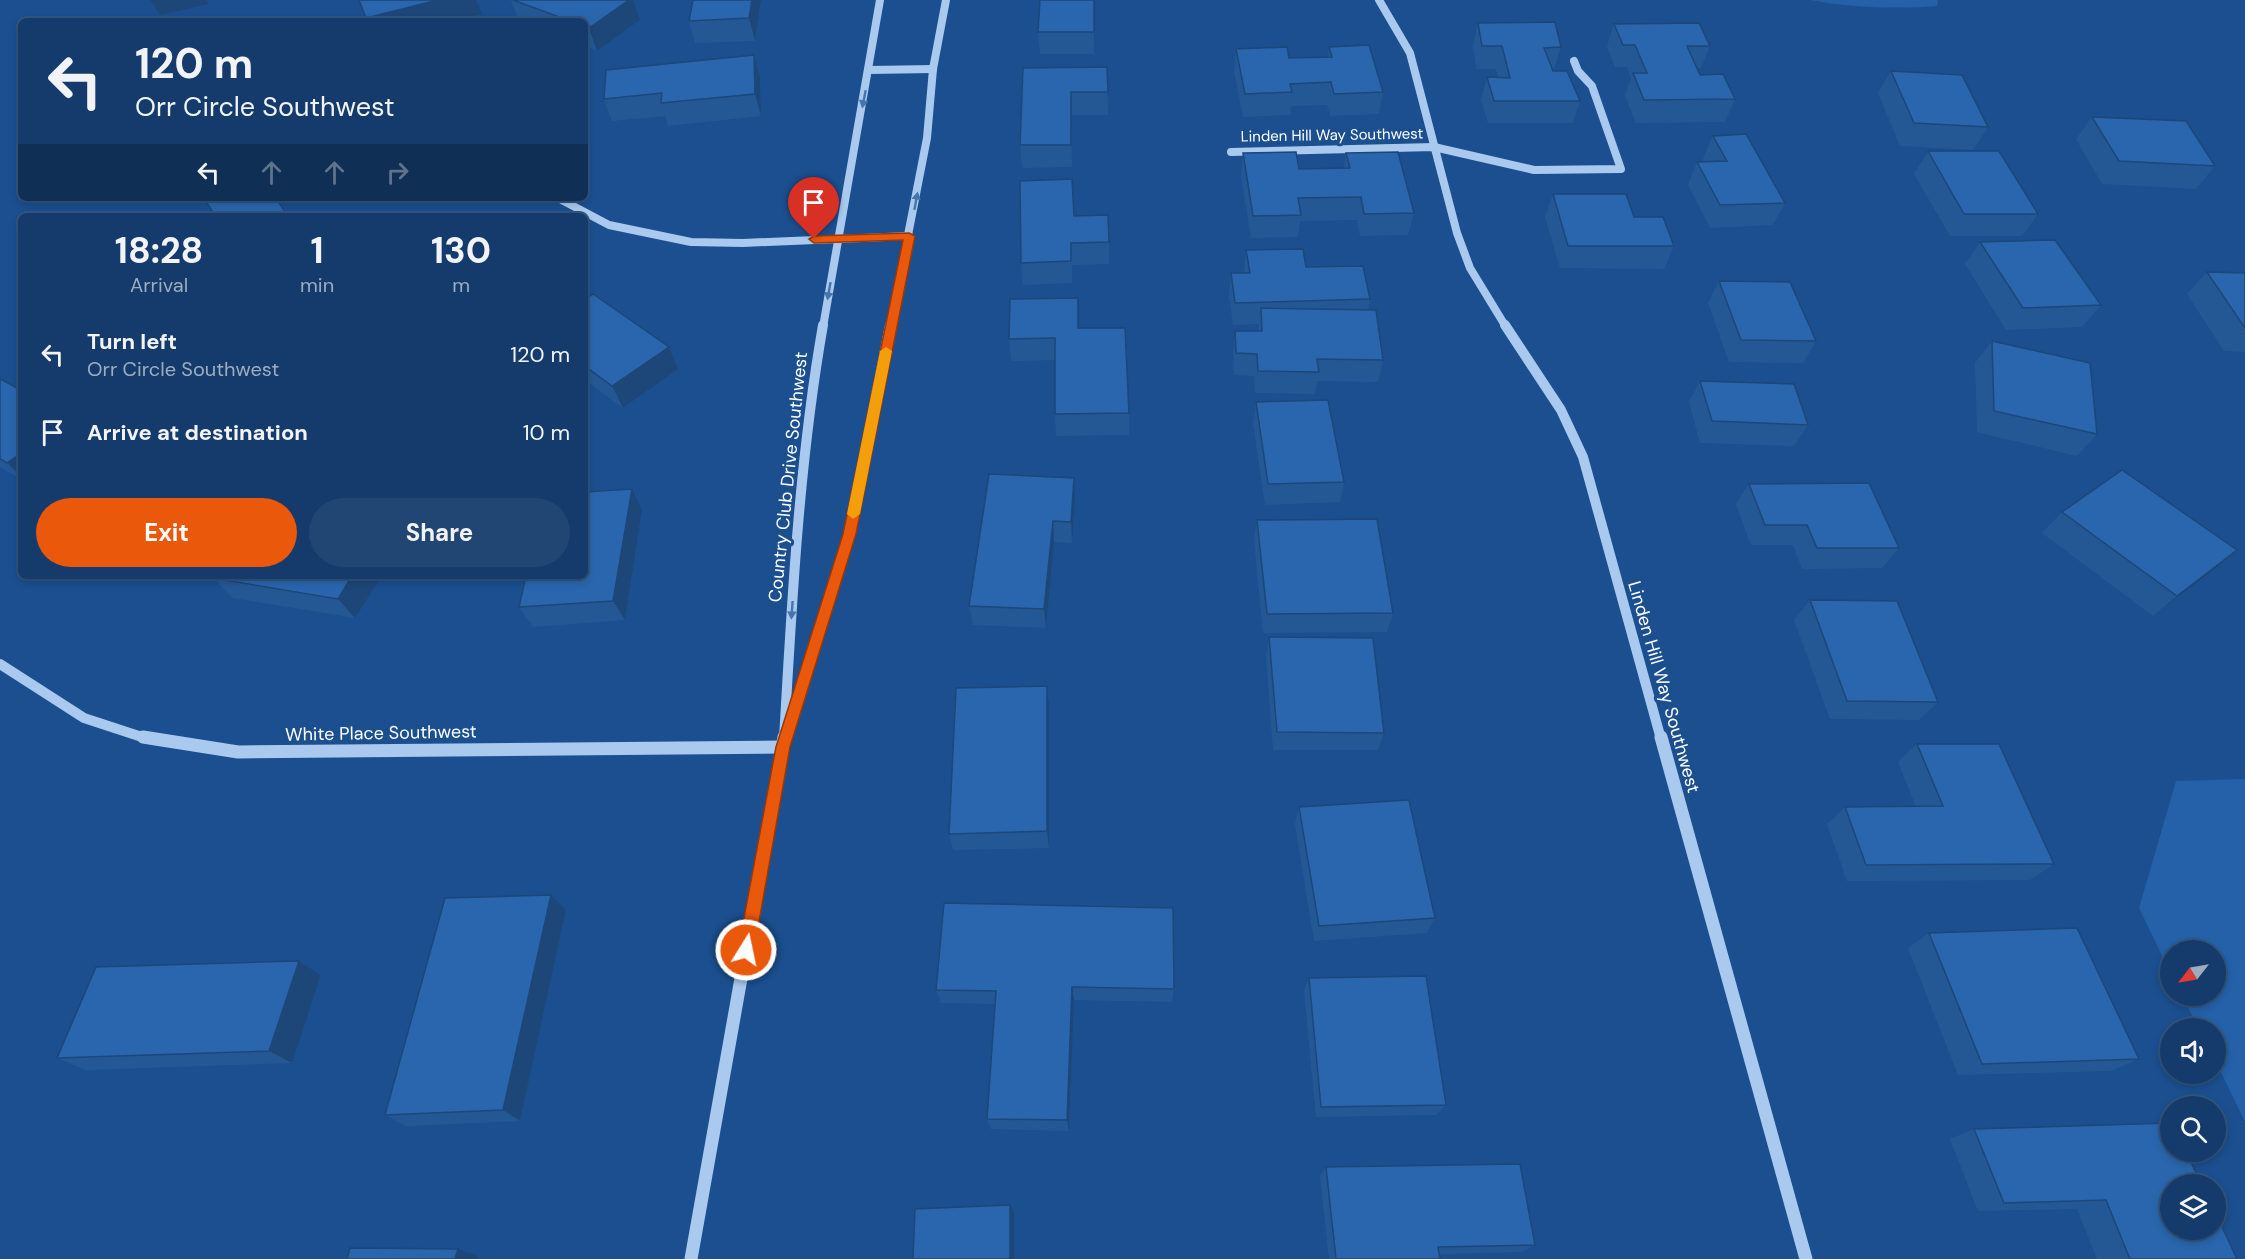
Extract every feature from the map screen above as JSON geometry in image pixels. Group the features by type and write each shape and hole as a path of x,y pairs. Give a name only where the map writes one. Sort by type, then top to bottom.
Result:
{"street":[{"name":"Country Club Drive Southwest","path":"691,1259 783,747 796,538 810,398 880,0"},
{"name":"Country Club Drive Southwest","path":"783,747 849,534 927,138 933,69 946,0"},
{"name":"Linden Hill Way Southwest","path":"1379,0 1410,52 1457,233 1470,268 1487,299 1561,410 1583,457 1806,1259"},
{"name":"Linden Hill Way Southwest","path":"1231,152 1434,147 1534,170 1621,169 1592,86 1578,71 1574,61"},
{"path":"869,70 933,69"},
{"path":"564,201 586,213"},
{"path":"588,214 609,225 691,243 909,236"},
{"name":"White Place Southwest","path":"0,664 84,718 150,740 238,752 783,747"}],"shaded area":[{"path":"1810,0 1938,0 1937,6 1889,8"},
{"path":"2245,779 2245,1122 2226,1083 2226,1018 2193,1018 2187,1006 2226,1006 2226,940 2160,940 2160,951 2139,908 2176,781"}],"building":[{"path":"359,0 438,0 366,18"},
{"path":"513,0 629,0 589,28 588,18 562,18"},
{"path":"693,0 752,0 749,18 689,21"},
{"path":"1040,0 1094,0 1094,32 1038,32"},
{"path":"1555,22 1561,47 1544,48 1553,71 1567,71 1580,101 1494,101 1487,77 1510,78 1502,46 1482,46 1478,23"},
{"path":"1699,23 1710,46 1687,46 1700,75 1723,74 1735,99 1644,100 1633,73 1647,73 1635,45 1623,45 1614,24"},
{"path":"1369,45 1383,92 1334,94 1331,82 1290,84 1292,92 1245,94 1236,49 1287,47 1289,58 1332,57 1329,47"},
{"path":"754,55 755,94 661,103 662,93 604,99 606,70"},
{"path":"1107,67 1108,92 1071,92 1071,145 1020,145 1023,68"},
{"path":"1891,71 1962,75 1988,127 1914,123"},
{"path":"2092,117 2186,121 2215,166 2119,161"},
{"path":"1746,134 1785,203 1720,205 1697,162 1727,161 1713,136"},
{"path":"1928,151 1999,151 2038,214 1964,214"},
{"path":"1296,152 1299,169 1350,168 1346,153 1398,152 1414,213 1364,214 1361,197 1298,198 1301,215 1253,216 1243,153"},
{"path":"1072,179 1074,216 1108,215 1109,242 1071,243 1071,261 1021,263 1020,181"},
{"path":"1553,194 1626,194 1634,217 1663,217 1674,246 1568,246"},
{"path":"206,201 278,201 286,213 213,213"},
{"path":"2055,240 2101,305 2023,308 1980,242"},
{"path":"1303,249 1306,267 1363,266 1370,299 1235,303 1231,273 1250,273 1246,250"},
{"path":"2207,272 2245,273 2245,328"},
{"path":"1719,281 1790,282 1816,341 1741,340"},
{"path":"593,294 669,347 612,386 588,368 588,298"},
{"path":"1078,298 1078,328 1125,328 1129,413 1055,414 1055,338 1009,339 1010,299"},
{"path":"1261,308 1376,310 1383,360 1317,359 1319,372 1258,371 1257,354 1236,353 1235,331 1262,331"},
{"path":"1992,341 2090,363 2097,434 1994,411"},
{"path":"0,379 18,388 18,455 7,463 0,459"},
{"path":"1700,381 1794,384 1808,425 1712,421"},
{"path":"1328,400 1344,482 1268,484 1256,402"},
{"path":"2122,470 2237,550 2177,596 2062,512"},
{"path":"989,474 1074,478 1071,522 1053,521 1044,609 969,606"},
{"path":"1869,483 1899,548 1817,548 1807,525 1765,525 1749,484"},
{"path":"632,489 613,601 519,607 525,579 588,579 588,492"},
{"path":"1377,519 1393,613 1267,614 1257,520"},
{"path":"219,579 350,579 338,599"},
{"path":"1810,600 1897,601 1938,702 1847,701"},
{"path":"1269,637 1373,638 1384,733 1277,732"},
{"path":"1047,686 1047,831 949,834 956,688"},
{"path":"1917,744 1999,744 2054,864 1866,865 1845,807 1943,806"},
{"path":"1409,800 1435,918 1319,926 1299,807"},
{"path":"551,895 503,1110 385,1115 445,898"},
{"path":"944,903 1173,908 1174,989 1072,987 1067,1120 987,1119 996,991 936,990"},
{"path":"2077,928 2139,1059 1982,1064 1929,933"},
{"path":"299,961 269,1051 57,1058 96,967"},
{"path":"1426,976 1446,1105 1321,1107 1309,978"},
{"path":"2160,1123 2160,1162 2191,1162 2197,1174 2160,1174 2160,1240 2226,1240 2226,1235 2237,1259 2130,1259 2106,1200 2004,1203 1974,1129"},
{"path":"1520,1164 1535,1245 1438,1247 1440,1259 1336,1259 1326,1167"},
{"path":"1010,1205 1010,1259 913,1259 915,1209"},
{"path":"350,1248 458,1249 455,1259 347,1259"}],"slow traffic":[{"path":"853,514 886,351"}],"route":[{"path":"746,950 783,747 849,534 909,236 814,239"}]}
